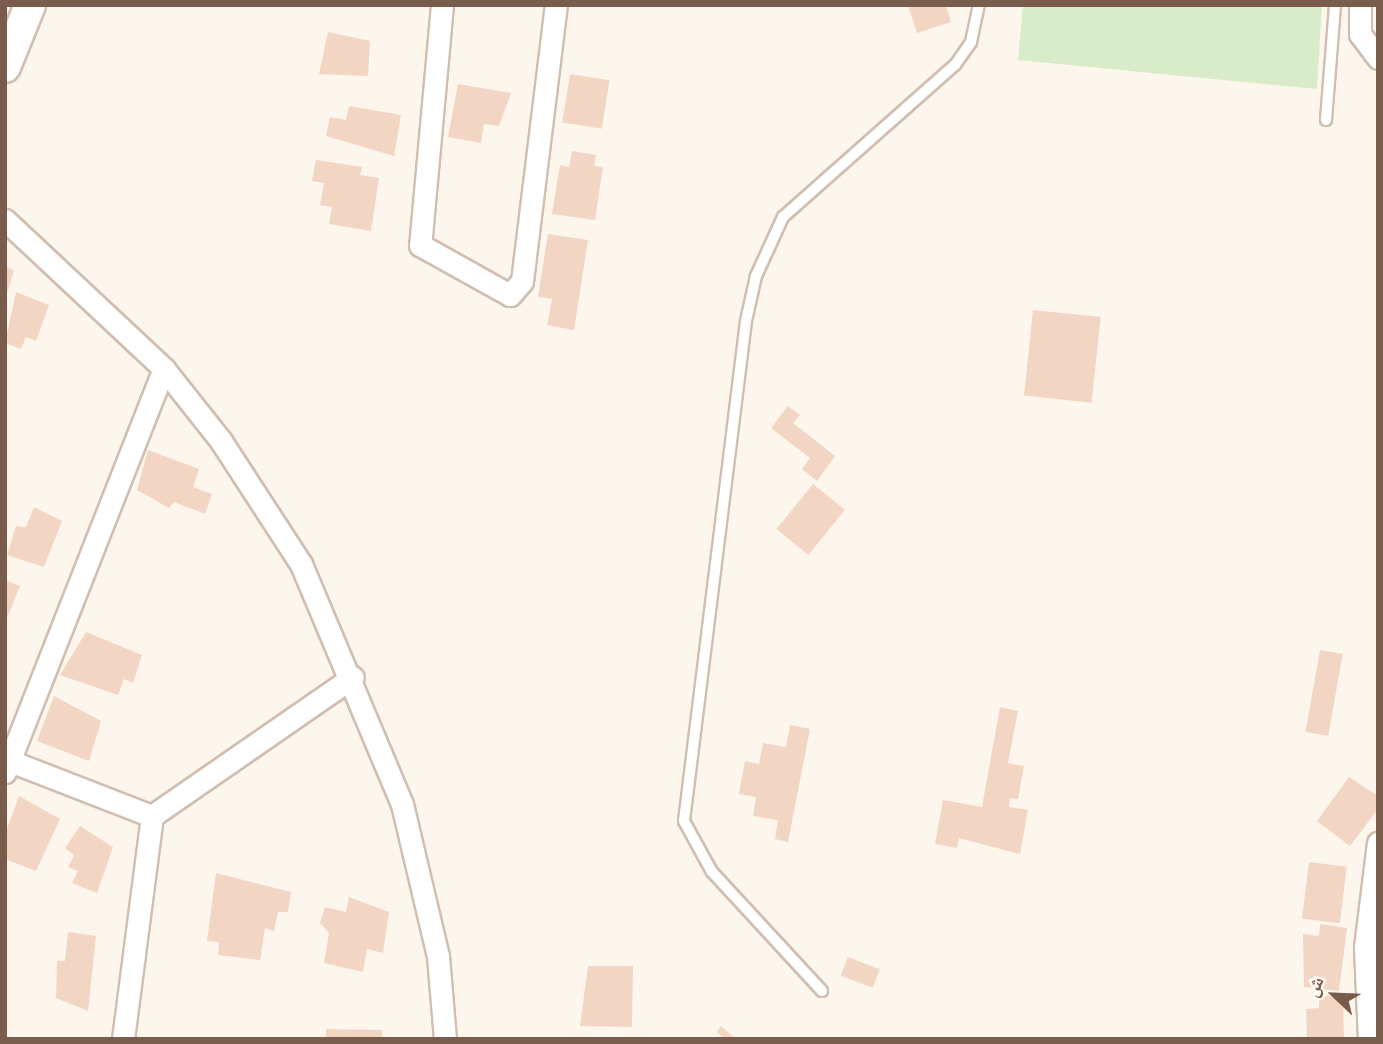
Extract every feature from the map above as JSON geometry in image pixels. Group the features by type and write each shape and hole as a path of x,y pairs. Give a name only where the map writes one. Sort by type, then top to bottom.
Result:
{"main road":[{"path":"5,67 30,5"}],"street":[{"path":"442,5 420,245 510,295 522,281 555,5"},
{"path":"1360,5 1360,34 1378,58"},
{"path":"5,220 164,369 257,493 301,565 353,677 402,804 425,890 445,1039"},
{"path":"152,816 8,767 164,369"},
{"path":"122,1039 152,816 353,677"},
{"path":"1369,1039 1365,947 1378,842"}],"lane":[{"path":"822,990 712,872 684,821 747,321 756,276 783,216 960,60 979,5"},
{"path":"1326,120 1335,5"}],"green space":[{"path":"1023,5 1322,5 1317,89 1018,60"}],"building":[{"path":"908,5 946,5 951,22 917,33"},
{"path":"328,32 370,41 368,76 319,74"},
{"path":"570,74 610,80 602,129 562,122"},
{"path":"458,84 511,93 499,126 484,124 481,143 448,137"},
{"path":"349,106 401,115 394,156 326,136 330,117 346,120"},
{"path":"572,151 596,155 594,166 603,167 595,220 552,214 560,165 569,167"},
{"path":"316,160 362,167 360,175 379,178 371,231 329,224 332,207 320,205 324,183 312,181"},
{"path":"548,234 588,240 574,330 547,325 552,299 538,297"},
{"path":"5,265 14,271 6,296 5,295"},
{"path":"16,292 49,305 36,341 26,337 21,349 5,343"},
{"path":"1033,310 1101,317 1092,403 1024,396"},
{"path":"788,406 800,415 793,423 835,456 817,481 802,469 810,458 771,428"},
{"path":"148,450 199,469 193,487 212,494 205,514 174,502 169,508 137,490"},
{"path":"813,484 845,510 808,555 776,529"},
{"path":"34,507 62,521 44,567 7,555 16,526 26,527"},
{"path":"5,580 20,586 5,623"},
{"path":"86,632 142,655 133,683 124,679 118,695 60,675"},
{"path":"1320,650 1343,654 1328,736 1306,732"},
{"path":"54,696 101,721 89,761 37,741"},
{"path":"1000,707 1018,711 1008,763 1024,766 1018,799 1010,798 1009,807 1028,810 1020,854 959,838 957,848 935,844 943,800 982,807"},
{"path":"790,725 810,729 788,842 775,839 778,820 753,816 756,797 739,794 745,761 759,764 763,743 786,747"},
{"path":"1349,777 1378,796 1378,809 1350,846 1317,821"},
{"path":"19,796 60,819 36,871 5,859 5,834"},
{"path":"80,826 113,847 97,893 72,883 78,871 68,867 74,855 65,848"},
{"path":"1309,862 1347,867 1340,923 1302,919"},
{"path":"216,873 291,892 288,912 278,912 274,931 265,928 260,960 218,955 219,942 207,941"},
{"path":"349,897 389,912 383,953 367,949 363,972 324,963 329,933 320,923 325,907 346,912"},
{"path":"1320,924 1347,928 1339,991 1304,987 1303,934 1319,936"},
{"path":"68,932 96,936 88,1011 56,998 57,961 65,961"},
{"path":"848,957 880,969 873,988 841,976"},
{"path":"588,966 633,966 632,1027 580,1026"},
{"path":"1343,995 1344,1039 1307,1039 1306,1009 1319,1008 1319,996"},
{"path":"721,1026 736,1039 725,1039 717,1032"},
{"path":"326,1029 382,1030 382,1039 326,1039"}]}
